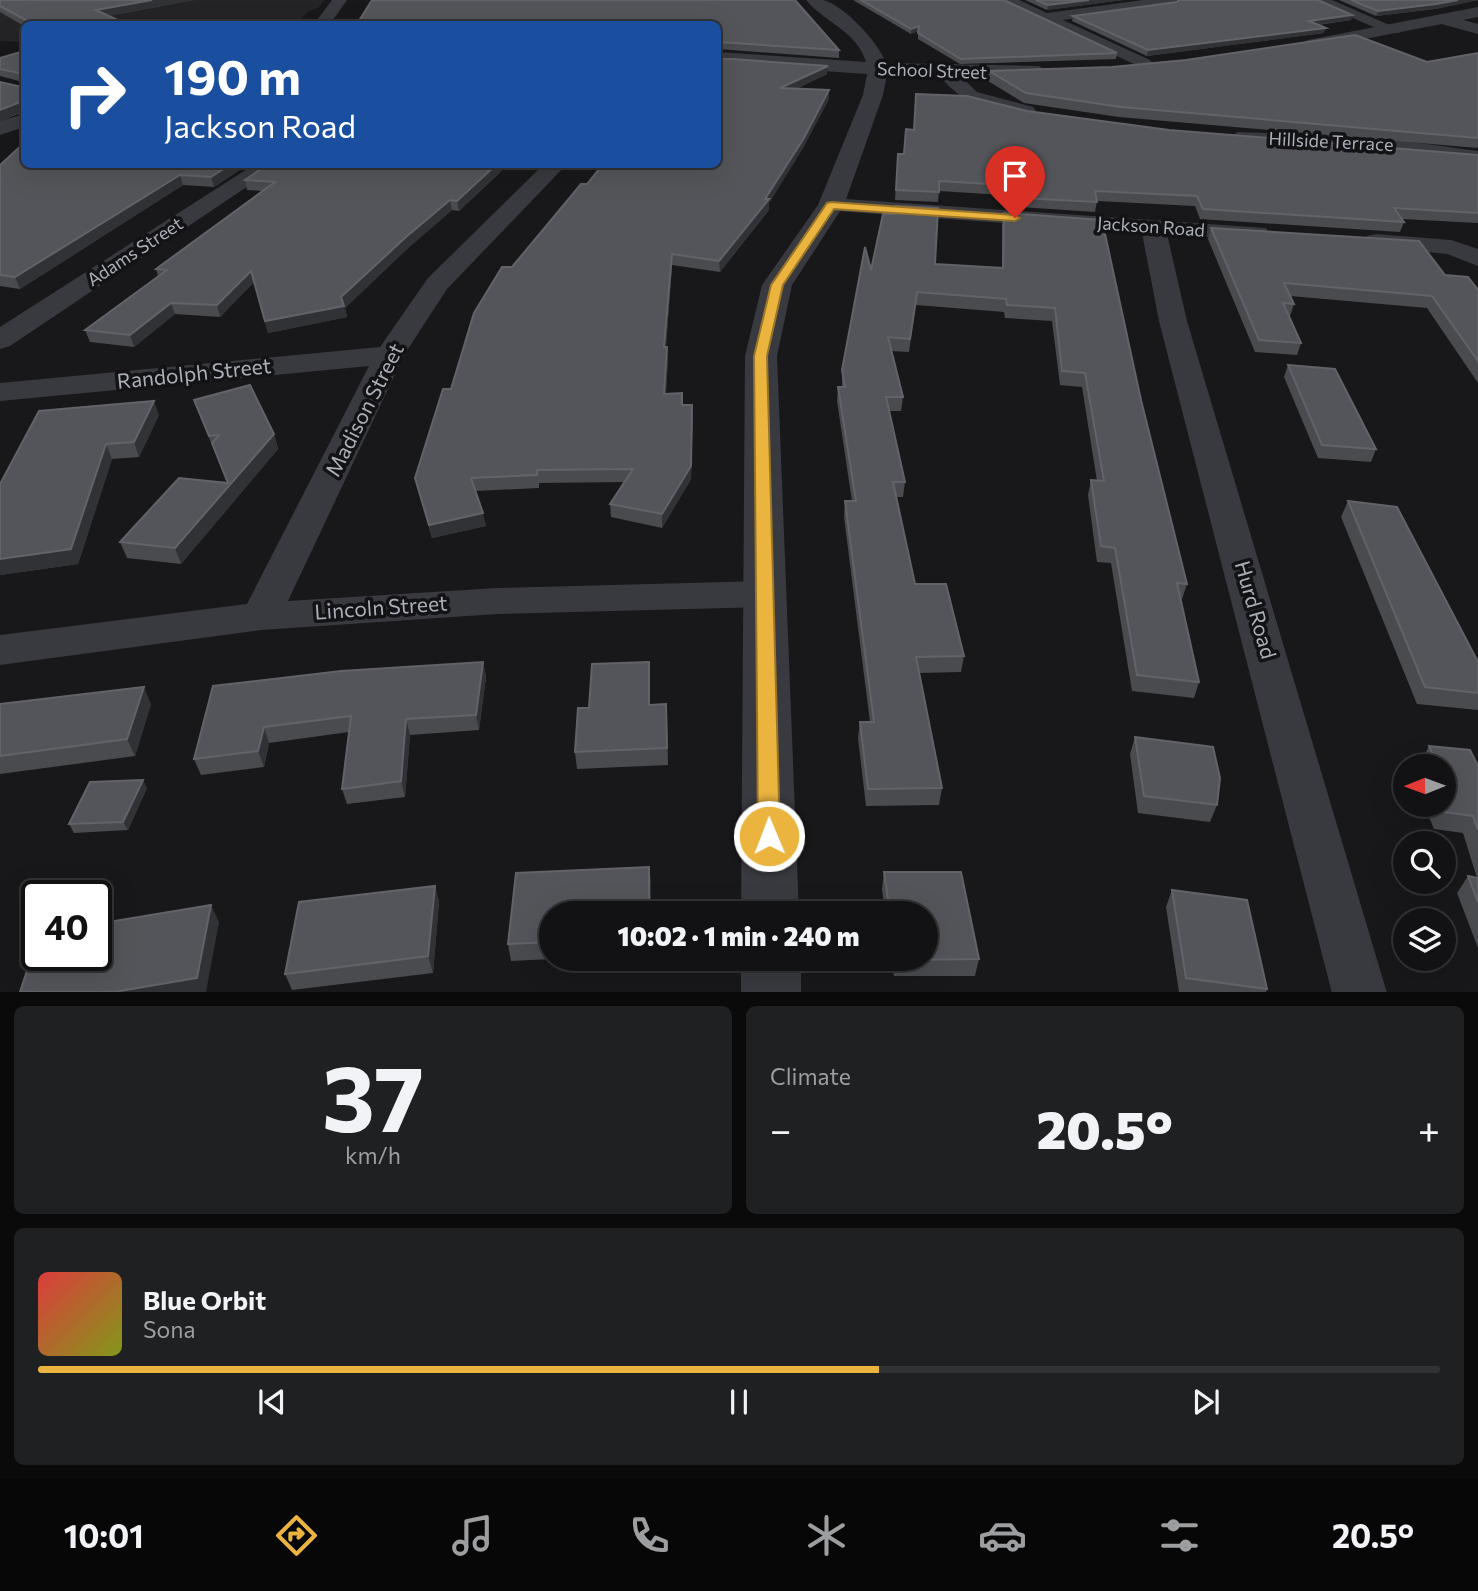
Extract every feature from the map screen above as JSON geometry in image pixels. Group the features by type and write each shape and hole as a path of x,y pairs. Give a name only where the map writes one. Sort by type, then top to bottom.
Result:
{"street":[{"path":"324,21 340,0"},
{"path":"770,901 761,356 777,285 831,205 873,95 878,69 872,50 859,34 814,0"},
{"path":"1007,0 1144,64"},
{"path":"1045,18 1176,0"},
{"path":"1319,0 1393,30"},
{"path":"1284,49 1478,12"},
{"path":"1444,20 1478,29"},
{"name":"School Street","path":"721,58 946,72 1064,70"},
{"path":"1104,67 1168,62"},
{"path":"946,72 957,88 968,96 1047,116"},
{"path":"0,128 21,121"},
{"name":"Hillside Terrace","path":"1217,137 1358,141 1478,156"},
{"name":"Adams Street","path":"0,340 265,168"},
{"name":"Madison Street","path":"261,617 389,355 438,285 553,168"},
{"name":"Jackson Road","path":"831,205 1274,234"},
{"name":"Hurd Road","path":"1153,227 1173,321 1360,992"},
{"path":"1355,239 1451,247 1474,255"},
{"name":"Randolph Street","path":"0,392 389,355"},
{"name":"Lincoln Street","path":"0,650 261,617 496,601 765,593"},
{"path":"771,971 771,992"}],"shaded area":[{"path":"0,0 325,0 318,8 307,12 300,21 21,21 21,42 0,41"}],"building":[{"path":"0,0 152,0 96,10 120,21 28,21 0,6"},
{"path":"372,0 795,0 839,50 721,42 721,21 359,21"},
{"path":"861,0 1004,0 1117,53 961,59 918,33 919,26 911,29"},
{"path":"1036,0 1089,0 1048,5"},
{"path":"1179,0 1318,0 1352,15 1309,21 1326,28 1148,50 1073,16"},
{"path":"1351,0 1458,0 1378,11"},
{"path":"1355,35 1427,62 1478,53 1478,138 1121,107 1026,93 989,71 1112,67 1186,60"},
{"path":"21,52 21,74 0,69 0,58"},
{"path":"721,58 828,66 780,88 829,90 804,138 765,199 769,199 719,261 672,254 664,347 667,347 664,394 682,393 682,405 692,405 691,466 662,514 610,504 633,469 537,470 537,475 471,478 483,513 429,525 415,478 443,389 451,389 474,313 502,267 512,267 581,184 587,184 600,168 721,168"},
{"path":"0,82 21,87 21,103 0,110"},
{"path":"916,94 967,96 1027,111 1169,130 1478,155 1478,213 1394,208 1404,222 1203,209 1197,196 1095,191 1097,202 1004,197 1005,185 939,181 939,192 896,190 898,154 904,154 906,129 914,130"},
{"path":"21,146 21,168 225,168 211,177 180,175 15,277 0,275 0,165"},
{"path":"262,168 493,168 457,201 450,200 406,237 341,297 344,306 265,321 251,271 217,305 171,303 130,335 85,330 167,270 156,269 275,182 245,180"},
{"path":"895,206 938,208 935,264 1003,268 1004,213 1102,220 1141,400 1187,584 1177,583 1199,682 1137,675 1115,548 1101,546 1091,480 1104,481 1085,373 1062,371 1055,308 1007,305 1006,299 917,292 910,339 888,337 903,397 886,397 905,482 893,482 915,584 946,584 964,656 916,657 942,788 868,789 860,722 874,722 845,501 856,501 838,387 845,387 842,370 865,247 871,270 883,214 895,214"},
{"path":"1211,228 1419,241 1445,275 1468,277 1478,290 1478,361 1432,296 1284,283 1294,304 1283,303 1301,343 1259,340"},
{"path":"1288,365 1335,369 1376,449 1322,445"},
{"path":"250,385 274,434 175,548 120,542 179,478 228,483 212,443 219,435 209,436 194,400"},
{"path":"154,401 134,442 106,444 71,549 0,559 0,484 39,411"},
{"path":"1348,501 1397,507 1478,662 1478,693 1425,687"},
{"path":"483,662 476,715 406,719 401,781 342,789 351,716 264,727 258,751 194,759 213,686 341,671"},
{"path":"649,662 649,705 666,704 667,748 575,752 578,708 589,708 592,664"},
{"path":"144,687 127,739 0,756 0,704"},
{"path":"1135,737 1213,747 1220,778 1217,805 1144,796"},
{"path":"1429,746 1470,750 1478,766 1478,830 1473,816 1456,814 1456,754 1433,754"},
{"path":"143,780 123,822 69,824 90,782"},
{"path":"649,867 649,901 539,901 539,943 508,944 516,873"},
{"path":"884,872 961,872 979,959 938,959 938,901 888,901"},
{"path":"1468,876 1478,878 1478,902"},
{"path":"435,886 428,956 285,974 299,902"},
{"path":"1172,890 1247,900 1267,989 1186,978"},
{"path":"211,905 197,978 114,992 20,992 27,971 112,971 112,921"}],"route":[{"path":"769,836 761,356 777,285 831,205 1015,218"}]}
